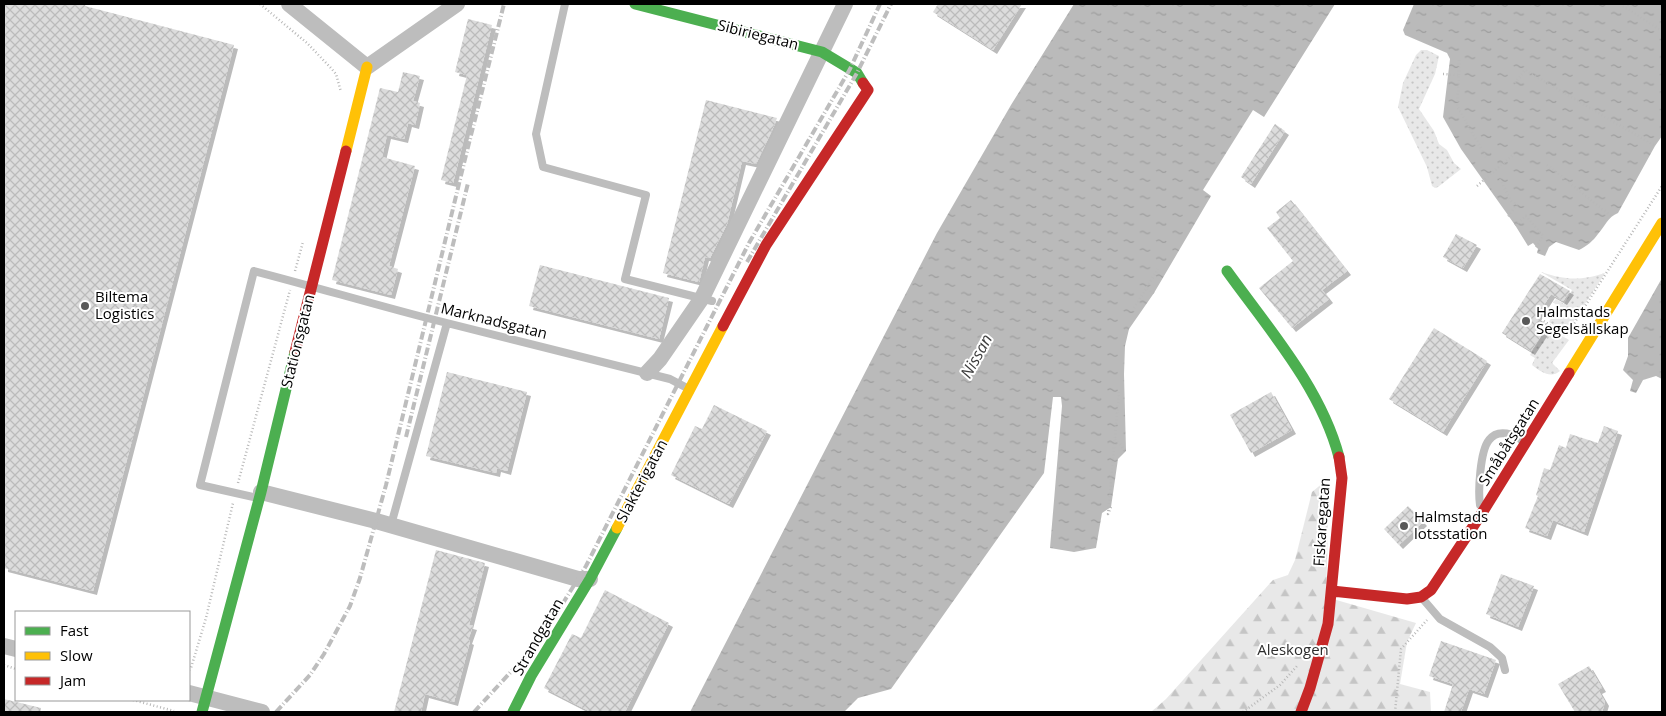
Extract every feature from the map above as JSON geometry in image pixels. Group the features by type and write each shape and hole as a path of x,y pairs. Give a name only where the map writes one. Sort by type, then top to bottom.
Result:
{"street":[{"path":"289,4 367,67 457,4"},
{"name":"Sibiriegatan","path":"635,4 822,52 857,73 868,90"},
{"path":"647,373 707,300 845,4"},
{"name":"Stationsgatan","path":"204,705 260,495 300,326 312,286 367,67"},
{"name":"Slakterigatan","path":"590,579 766,245 868,90"},
{"name":"Småbåtsgatan","path":"1420,597 1431,590 1482,514 1662,222"},
{"name":"Fiskaregatan","path":"1227,271 1296,368 1320,406 1339,456 1342,478 1328,624 1310,688 1301,712"},
{"path":"260,495 391,526 578,579 590,579"},
{"name":"Strandgatan","path":"513,712 531,676 590,579"},
{"path":"1332,591 1406,599 1420,597"},
{"path":"190,694 204,705 262,712"}],"lane":[{"path":"565,4 536,134 543,167 646,195 624,279 707,300"},
{"name":"Marknadsgatan","path":"236,493 200,485 254,270 447,323 670,379 691,390"},
{"path":"391,526 447,323"},
{"path":"1482,514 1479,491 1483,457 1489,440 1496,434 1508,433 1519,437 1526,443"},
{"path":"236,493 260,495"},
{"path":"1420,597 1440,619 1490,648 1502,658 1505,670"}],"path":[{"path":"260,4 307,43 330,67 339,80 342,98"},
{"path":"1620,4 1662,31"},
{"path":"1459,59 1457,106 1486,157"},
{"path":"1515,83 1525,70 1655,146"},
{"path":"1442,74 1458,75"},
{"path":"1477,186 1514,154"},
{"path":"1548,165 1611,216"},
{"path":"1500,179 1511,200 1517,204 1508,217"},
{"path":"1538,317 1566,336 1662,186"},
{"path":"1515,225 1526,216 1543,236 1536,247"},
{"path":"190,669 206,618 236,493 292,280 306,234"},
{"path":"1134,308 1158,270"},
{"path":"1146,289 1154,293"},
{"path":"1111,507 1108,514 1119,392"},
{"path":"1115,439 1126,451"},
{"path":"1395,712 1401,650 1428,620"},
{"path":"1243,712 1280,685 1298,666"},
{"path":"137,701 174,711 175,705"}],"green space":[{"path":"1421,50 1427,50 1439,56 1435,74 1419,109 1434,131 1439,144 1447,150 1454,163 1461,169 1435,188 1432,186 1427,167 1398,107 1403,83 1416,55"},
{"path":"1541,272 1558,277 1573,278 1605,273 1566,333 1549,322 1557,306 1553,302 1556,299 1564,304 1572,290"},
{"path":"1547,327 1569,340 1552,363 1560,371 1553,374 1542,372 1532,365 1535,358 1530,355"},
{"name":"Aleskogen","path":"1324,482 1329,490 1326,597 1416,623 1407,642 1400,684 1430,692 1431,712 1151,712 1166,699 1273,580 1288,575 1295,560 1312,492"}],"water":[{"name":"Nissan","path":"1074,4 1335,4 1264,117 1253,110 1203,190 1211,196 1154,293 1129,329 1125,346 1124,374 1126,451 1118,459 1111,507 1102,513 1096,548 1074,552 1050,548 1062,406 1061,397 1053,397 1044,473 891,689 858,698 844,712 690,712 937,233 1011,105"},
{"path":"1414,4 1662,4 1662,136 1618,213 1609,219 1596,237 1587,245 1579,250 1556,242 1549,247 1545,256 1537,253 1538,249 1533,243 1528,246 1461,149 1443,117 1450,59 1447,53 1405,35 1403,30"},
{"path":"1662,278 1662,379 1656,376 1643,380 1636,393 1630,391 1633,380 1623,370 1628,356 1628,338"}],"building":[{"name":"Biltema Logistics","path":"4,4 86,4 85,6 234,45 93,591 4,568"},
{"path":"938,4 1022,4 993,50 933,12"},
{"path":"468,19 492,25 453,183 441,180 467,75 455,72"},
{"path":"403,72 420,76 413,101 420,103 415,125 408,123 404,139 387,135 382,157 415,166 389,266 398,269 391,295 332,280 380,88 398,92"},
{"path":"706,100 777,118 756,164 742,161 727,224 710,258 705,257 699,282 663,273"},
{"path":"1275,124 1285,131 1251,184 1241,177"},
{"path":"1291,200 1347,271 1322,290 1329,299 1292,328 1259,288 1293,261 1267,228 1280,218 1276,212"},
{"path":"1456,234 1477,245 1463,268 1443,257"},
{"path":"540,265 669,298 659,339 529,306"},
{"name":"Halmstads Segelsällskap","path":"1540,274 1570,291 1563,301 1551,294 1536,317 1548,325 1531,351 1502,333"},
{"path":"1434,328 1487,361 1443,432 1389,399"},
{"path":"447,372 527,392 507,471 497,468 496,473 426,456"},
{"path":"1271,392 1292,430 1251,453 1230,415"},
{"path":"714,405 767,431 729,504 671,475 695,426 702,429"},
{"path":"1604,426 1618,431 1584,532 1553,520 1547,536 1525,528 1538,496 1536,495 1544,468 1550,470 1559,445 1566,448 1570,434 1598,443"},
{"name":"Halmstads lotsstation","path":"1408,506 1423,522 1399,545 1384,529"},
{"path":"436,550 485,563 469,625 473,626 468,640 470,641 454,702 425,694 421,712 394,712"},
{"path":"1501,574 1534,586 1518,627 1486,614"},
{"path":"605,590 669,623 625,712 591,712 544,688 572,634 581,638"},
{"path":"1441,641 1496,660 1484,694 1469,689 1461,712 1444,712 1453,684 1429,676"},
{"path":"1589,666 1602,688 1598,690 1605,702 1602,712 1575,712 1558,684"},
{"path":"4,699 41,708 40,712 4,712"}],"railway":[{"path":"276,712 310,675 324,654 350,606 360,578 386,485 504,4"},
{"path":"474,712 531,650 586,566 749,243 850,69 880,4"},
{"path":"747,262 857,73 891,4"},
{"path":"406,437 468,183"}],"traffic: fast":[{"path":"635,4 822,52 857,73 863,83"},
{"path":"1227,271 1292,359 1320,407 1339,457"},
{"path":"202,712 261,492 295,352"},
{"path":"513,712 531,676 590,579 617,528"}],"traffic: slow":[{"path":"346,151 367,67"},
{"path":"1569,373 1662,223"},
{"path":"617,528 723,326"}],"traffic: jam":[{"path":"723,326 766,245 868,90 863,83"},
{"path":"295,352 346,151"},
{"path":"1332,591 1407,599 1421,597 1431,590 1482,513 1569,373"},
{"path":"1301,712 1310,688 1328,624 1342,478 1339,457"}],"place":[{"name":"Biltema Logistics","path":"85,306"},
{"name":"Halmstads Segelsällskap","path":"1526,321"},
{"name":"Halmstads lotsstation","path":"1404,526"}]}
